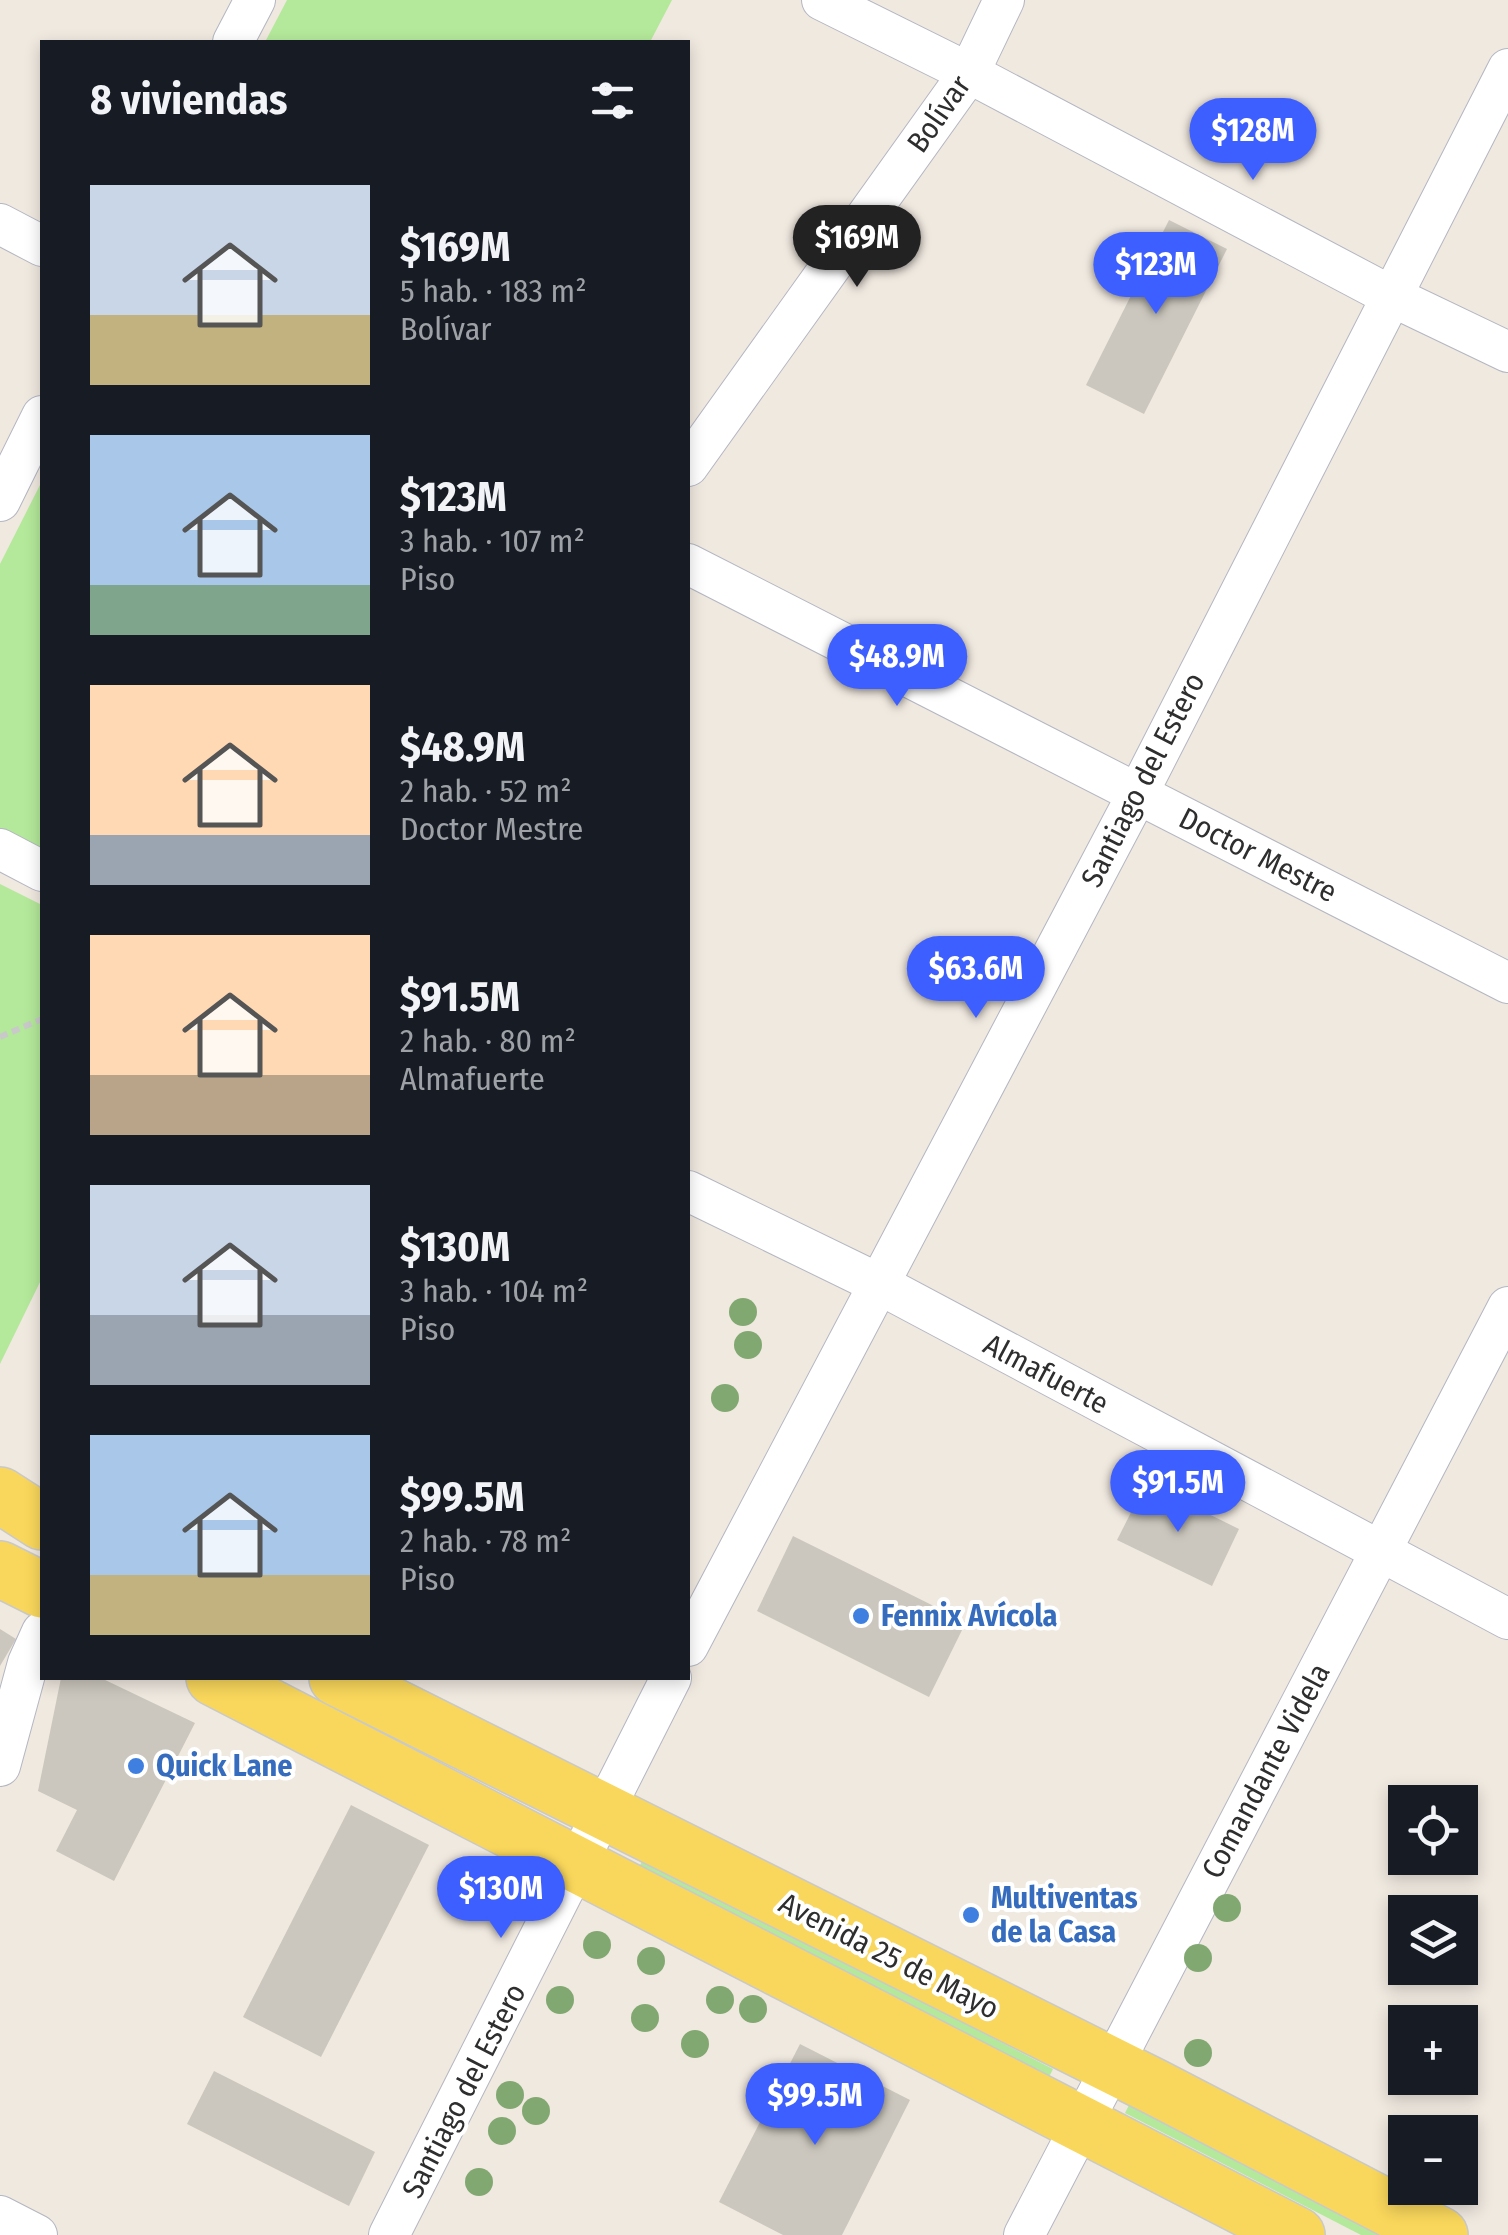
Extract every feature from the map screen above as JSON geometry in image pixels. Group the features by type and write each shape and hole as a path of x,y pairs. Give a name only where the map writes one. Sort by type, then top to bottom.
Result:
{"main road":[{"path":"0,1495 40,1521"},
{"path":"0,1569 40,1589"},
{"name":"Avenida 25 de Mayo","path":"218,1680 1297,2235"},
{"name":"Avenida 25 de Mayo","path":"341,1680 1440,2235"}],"street":[{"path":"234,40 255,0"},
{"path":"822,0 969,72 1389,296 1508,352"},
{"name":"Bolívar","path":"690,463 969,72 1004,0"},
{"name":"Santiago del Estero","path":"690,1642 876,1283 1138,793 1508,69"},
{"path":"0,224 40,245"},
{"path":"0,501 40,420"},
{"name":"Doctor Mestre","path":"690,565 1508,983"},
{"path":"0,850 40,870"},
{"name":"Almafuerte","path":"690,1193 876,1283 1508,1619"},
{"name":"Comandante Videla","path":"1024,2235 1508,1307"},
{"path":"0,1766 28,1663 40,1636"},
{"name":"Santiago del Estero","path":"390,2235 670,1680"},
{"path":"0,2216 38,2235"}],"path":[{"path":"0,1037 40,1020"}],"green space":[{"path":"287,0 672,0 651,40 266,40"},
{"path":"40,485 40,849 0,830 0,564"},
{"path":"0,884 40,904 40,1282 0,1364"},
{"path":"644,1858 1053,2069 1048,2079 639,1867"},
{"path":"1130,2103 1384,2235 1361,2235 1125,2113"}],"building":[{"path":"1169,220 1227,249 1144,414 1086,385"},
{"path":"1146,1483 1239,1529 1212,1586 1117,1540"},
{"name":"Fennix Avícola","path":"793,1536 966,1622 929,1697 757,1611"},
{"path":"0,1629 16,1639 0,1666"},
{"name":"Quick Lane","path":"61,1680 105,1680 195,1723 114,1881 56,1851 77,1810 38,1791"},
{"path":"351,1805 429,1845 321,2057 243,2017"},
{"path":"800,2044 910,2100 842,2235 783,2235 719,2202"},
{"path":"214,2071 375,2152 349,2206 187,2124"}],"place":[{"name":"Fennix Avícola","path":"861,1616"},
{"name":"Quick Lane","path":"136,1766"},
{"name":"Multiventas de la Casa","path":"971,1915"}]}
